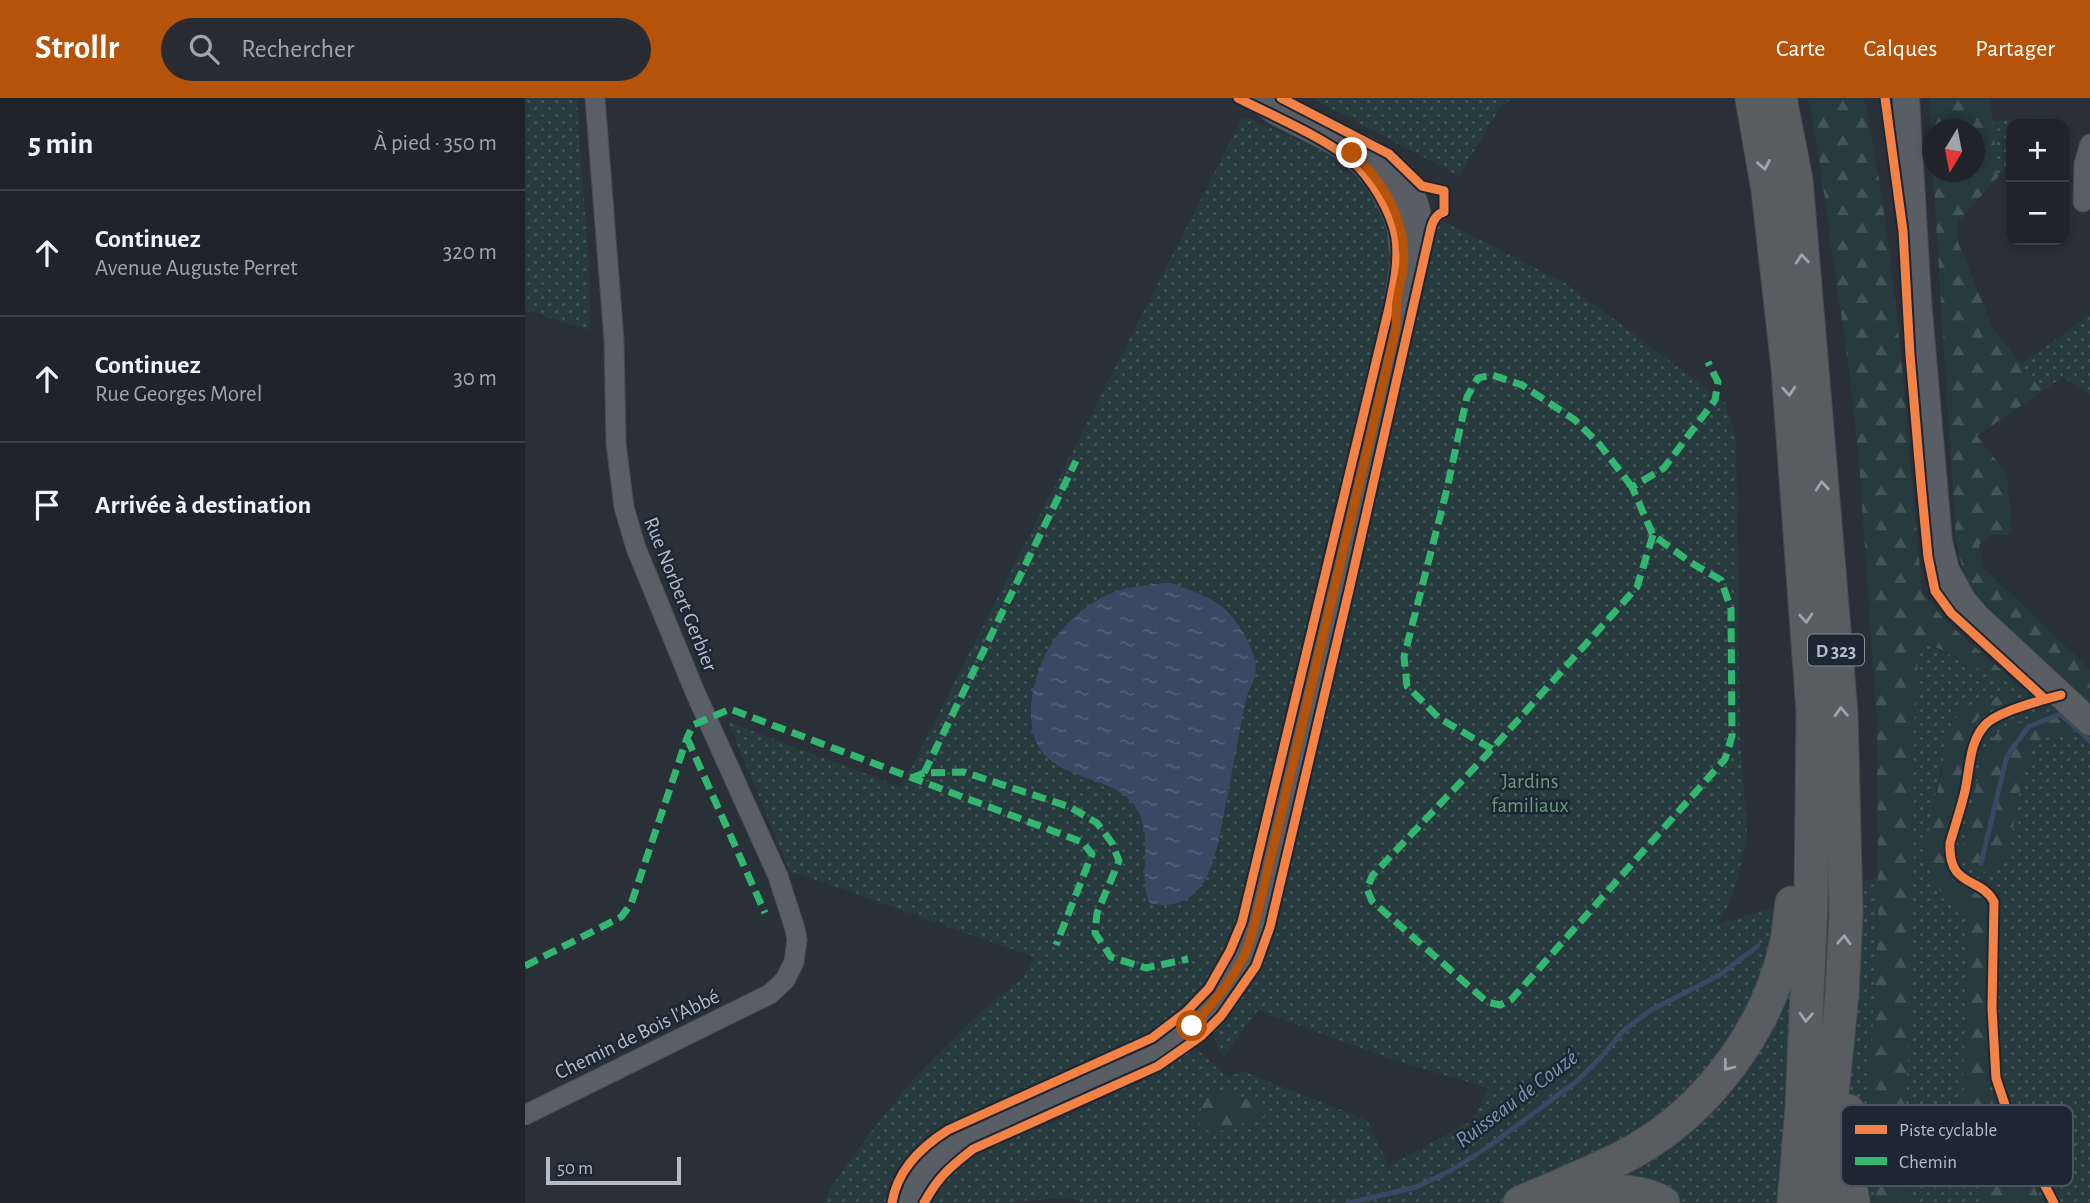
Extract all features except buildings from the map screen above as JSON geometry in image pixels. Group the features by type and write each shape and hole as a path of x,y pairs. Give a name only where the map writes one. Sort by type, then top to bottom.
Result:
{"highway":[{"name":"D 323","path":"1752,98 1768,190 1788,368 1813,711 1811,903 1802,1108 1794,1203"},
{"name":"D 323","path":"1780,98 1796,180 1841,713 1846,913 1842,995 1821,1203"},
{"path":"1520,1203 1638,1149 1693,1106 1733,1060 1767,1000 1786,945 1793,893 1797,819 1813,771"},
{"path":"1842,995 1847,1105"},
{"path":"1565,1203 1590,1195 1611,1193 1654,1198 1664,1203"}],"street":[{"name":"Rue Norbert Gerbier","path":"596,98 614,340 616,443 624,508 636,548 695,692 778,876 795,929 797,940 794,962 785,980 770,993"},
{"path":"906,1203 920,1174 940,1155 968,1136 1168,1045 1192,1026 1214,1003 1245,953 1264,884 1396,328 1404,259 1400,226 1405,208 1352,153 1277,112 1260,98"},
{"path":"1906,98 1918,300 1941,556 1952,583 1977,617 2090,722"},
{"path":"2083,202 2084,164 2090,144"},
{"name":"Chemin de Bois l'Abbé","path":"525,1115 770,993"}],"green space":[{"path":"525,98 577,98 587,243 589,330 525,310"},
{"path":"1312,98 1513,98 1501,106 1459,176"},
{"path":"1808,98 1864,98 1876,159 1893,282 1922,591 1951,625 2007,675 2007,682 1919,641 1914,724 1913,933 1906,1105 1869,1105 1878,925 1877,722 1859,462 1851,385 1817,143"},
{"path":"1929,98 1990,98 1998,177 1958,222 1958,242 1993,328 2042,391 1977,436 2007,474 2012,534 1990,536 1979,545 1983,567 2090,670 2090,707 1966,584 1956,542 1934,182 1985,182 1985,119 1930,119"},
{"path":"1242,119 1251,119 1329,154 1361,179 1386,225 1391,253 1389,282 1237,924 1208,980 1190,1001 1149,1033 1099,1059 946,1127 908,1159 895,1179 886,1203 824,1203 830,1189 870,1133 916,1076 973,1018 1024,977 1034,957 790,871 728,722 901,787"},
{"path":"2006,120 2006,168 1998,177 1991,121"},
{"name":"Jardins familiaux","path":"1441,220 1565,283 1725,402 1736,440 1740,737 1747,834 1738,879 1729,904 1717,924 1878,877 1872,1105 1841,1105 1841,1186 1874,1186 1877,1203 1082,1203 1070,1198 1014,1203 927,1203 940,1184 974,1156 1091,1105 1194,1047 1229,1077 1242,1071 1367,1120 1389,1166 1473,1120 1489,1088 1393,1060 1258,1010 1224,1057 1213,1031 1259,968 1274,923 1437,226"},
{"path":"2090,315 2090,395 2063,377 2042,391 2020,365"},
{"path":"1919,641 2007,681 2007,675 2021,689 2046,664 2090,707 2090,1203 2042,1203 2033,1186 2073,1186 2073,1105 1992,1105 1990,1102 1986,1070 1986,1007 1991,909 1980,895 1958,884 1951,877 1944,852 1975,722 1982,714 2011,700 2007,695 1949,736 1929,830 1929,866 1933,880 1942,893 1961,906 1968,919 1962,1105 1906,1105 1913,933 1914,724"},
{"path":"2007,695 2012,700 1982,714 1975,722 1944,852 1951,877 1958,884 1980,895 1991,909 1986,1070 1992,1105 1962,1105 1968,919 1960,906 1935,884 1927,857 1927,845 1952,725 1965,708 1986,699"},
{"path":"2044,716 2060,718 2075,732 2041,740 2032,751 2024,773 2005,857 1995,868 1975,873 1964,863 1962,848 1979,773 1989,746 2004,728"},
{"path":"1215,1090 1260,1102 1270,1108 1268,1115 1215,1133 1204,1129 1198,1121 1200,1112"},
{"path":"1874,1186 1911,1186 1914,1203 1877,1203"},
{"path":"1911,1186 1979,1186 1987,1203 1914,1203"},
{"path":"1979,1186 2033,1186 2042,1203 1987,1203"}],"water":[{"path":"1171,583 1212,600 1230,614 1250,645 1256,670 1246,698 1221,831 1211,867 1202,884 1190,896 1176,903 1159,905 1150,903 1146,893 1144,832 1137,809 1118,791 1066,769 1043,753 1036,740 1031,709 1037,675 1043,659 1059,633 1075,616 1095,601 1117,591"}],"waterway":[{"path":"1981,863 2007,756 2028,727 2060,714 2090,741"},
{"name":"Ruisseau de Couzé","path":"1349,1203 1416,1187 1450,1171 1488,1147 1577,1081 1623,1031 1651,1010 1718,976 1758,946"}],"marked path":[{"path":"1653,535 1637,587 1492,749 1372,876 1367,889 1372,901 1487,1002 1500,1005 1511,1000 1725,759 1732,736 1731,609 1721,580 1653,535 1632,487 1664,468 1715,400 1718,382 1708,362"},
{"path":"1492,749 1439,718 1407,686 1404,657 1446,493 1467,397 1478,378 1492,375 1522,385 1575,420 1600,445 1632,487"},
{"path":"924,773 1076,461"},
{"path":"525,966 621,917 631,904 693,725 730,709 1082,842 1092,854 1056,945"},
{"path":"687,738 765,913"},
{"path":"911,778 924,773 964,772 1070,807 1097,823 1112,843 1119,861 1097,913 1095,933 1111,957 1146,968 1188,959"}],"cycle path":[{"path":"892,1203 899,1180 912,1160 948,1130 1152,1038 1186,1012 1209,988 1230,951 1242,922 1389,308 1397,256 1396,238 1390,218 1359,167 1326,143 1238,98"},
{"path":"924,1203 945,1173 973,1149 1158,1066 1201,1036 1221,1016 1256,966 1270,927 1431,228 1435,218 1444,212 1444,191 1422,186 1389,154 1281,98"},
{"path":"1885,98 1903,231 1921,484 1928,557 1935,591 1951,613 2045,699"},
{"path":"2005,1105 1996,1078 1992,1008 1994,902 1981,888 1966,880 1954,868 1950,843 1965,791 1973,747 1980,731 1992,719 2021,706 2061,695"},
{"path":"2045,1186 2054,1203"}],"route":[{"path":"1192,1026 1214,1003 1229,981 1245,953 1258,911 1396,328 1404,259 1400,226 1387,194 1366,166 1352,153"}]}
